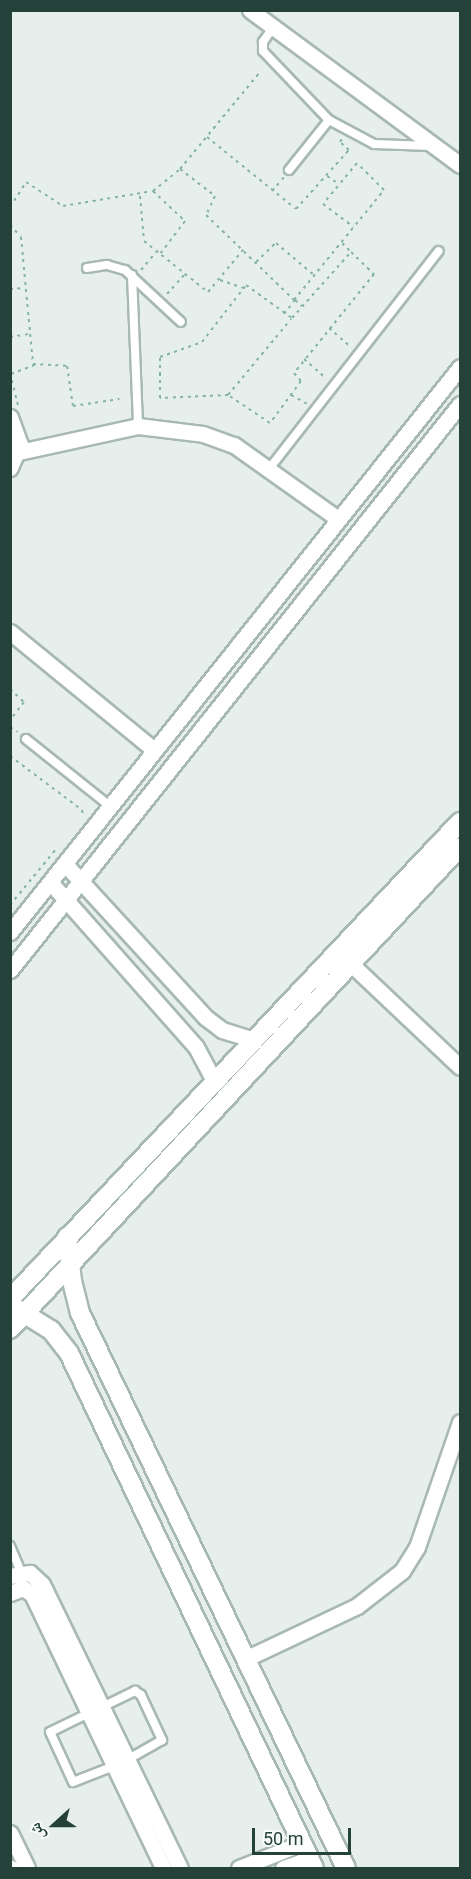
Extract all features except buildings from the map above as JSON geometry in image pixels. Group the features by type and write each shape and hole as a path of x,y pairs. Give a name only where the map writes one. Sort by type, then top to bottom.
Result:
{"street":[{"path":"250,10 272,29 460,165"},
{"path":"12,927 65,864 460,367"},
{"path":"10,970 460,404"},
{"path":"10,468 19,452 19,435 14,412"},
{"path":"19,452 138,426 203,434 234,445 338,519"},
{"path":"10,632 154,750"},
{"path":"10,1329 17,1309 70,1265 460,822"},
{"path":"10,1299 252,1039 288,1016 350,963 460,847"},
{"path":"65,864 206,1017 222,1030 252,1039"},
{"path":"50,882 196,1047 214,1081"},
{"path":"350,963 460,1067"},
{"path":"68,1237 70,1265 80,1313 346,1869"},
{"path":"17,1309 51,1330 69,1353 308,1857"},
{"path":"245,1659 357,1606 402,1571 417,1547 460,1422"},
{"path":"15,1583 32,1594 180,1869"},
{"path":"121,1763 163,1869"},
{"path":"10,1833 27,1869"},
{"path":"239,1869 308,1857"},
{"path":"283,1869 308,1857"}],"lane":[{"path":"272,29 263,42 263,51 329,120 374,144 435,146"},
{"path":"289,170 329,120"},
{"path":"269,469 440,250"},
{"path":"87,268 107,265 134,277 181,321"},
{"path":"134,277 138,426"},
{"path":"26,739 110,806"},
{"path":"11,1547 15,1583"},
{"path":"135,1691 141,1695 162,1740 121,1763 72,1782 50,1732 95,1710 135,1691"}],"path":[{"path":"10,207 26,183 63,206 140,195 153,191 180,169 260,72"},
{"path":"284,314 341,243 384,187 357,163 323,204 353,227"},
{"path":"180,169 215,196 206,215 302,306"},
{"path":"272,191 289,170"},
{"path":"327,176 339,184"},
{"path":"134,277 185,221 153,191"},
{"path":"140,195 143,240 208,292 243,250"},
{"path":"10,225 21,237 34,365"},
{"path":"255,262 276,243 314,275"},
{"path":"291,319 248,284 202,342 163,355 159,360 161,399 228,395 269,423 301,380 294,373 374,274 341,243"},
{"path":"228,395 302,306 351,252"},
{"path":"160,301 185,274"},
{"path":"220,280 243,288"},
{"path":"10,289 25,288"},
{"path":"330,328 359,354"},
{"path":"10,337 30,334"},
{"path":"304,359 334,385"},
{"path":"14,412 20,400 11,374 34,365 67,366 74,406 119,399"},
{"path":"291,395 315,409"},
{"path":"10,689 24,702 10,720"},
{"path":"10,756 82,810 83,816 76,825"},
{"path":"10,905 62,843"}]}
